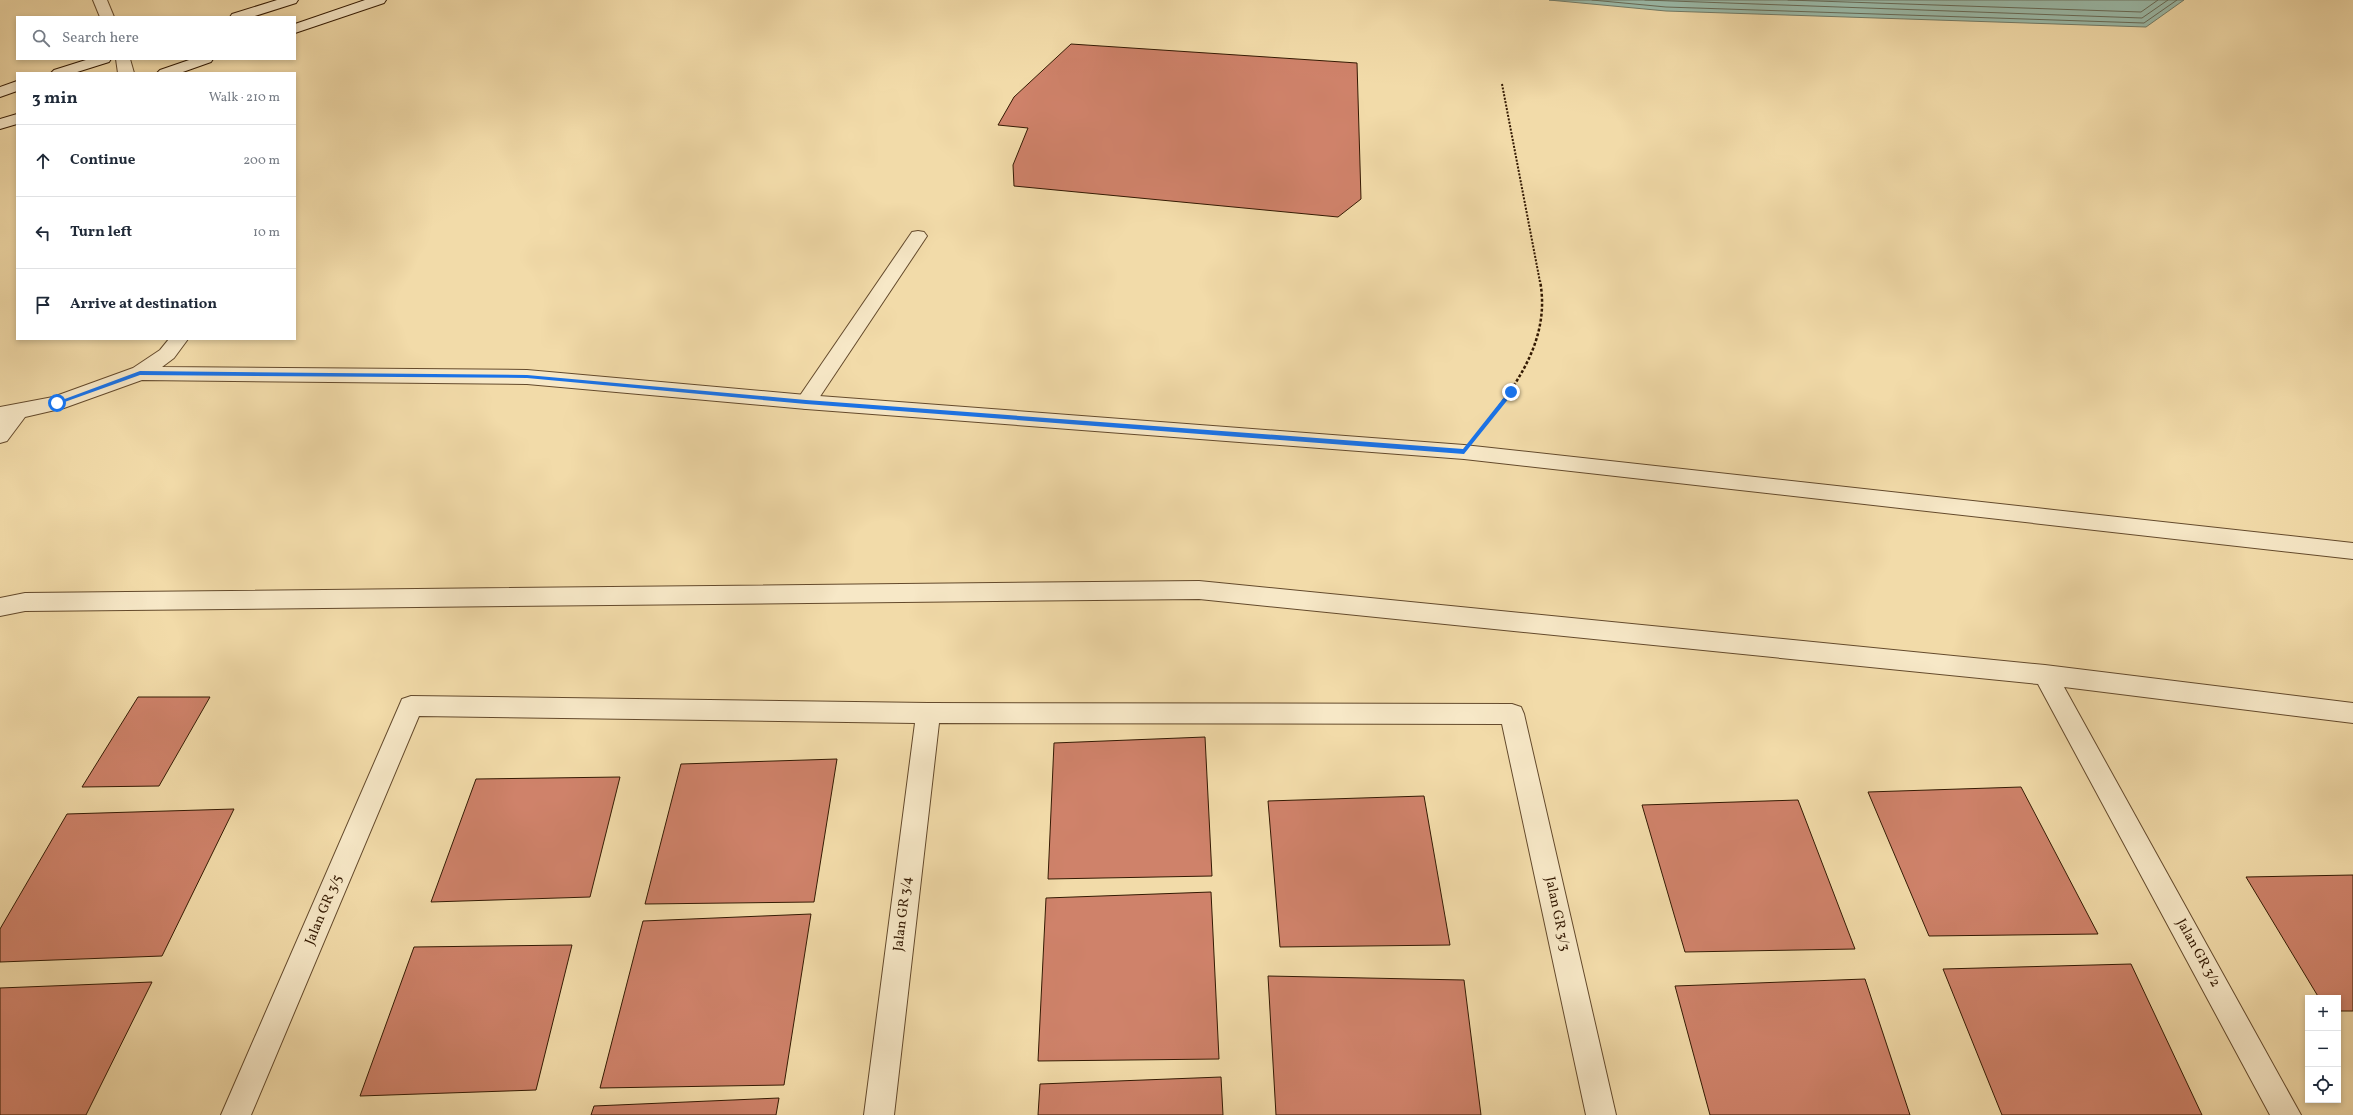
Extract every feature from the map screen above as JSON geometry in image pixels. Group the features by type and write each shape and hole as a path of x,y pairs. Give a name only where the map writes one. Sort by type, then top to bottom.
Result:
{"street":[{"path":"100,0 107,16"},
{"path":"240,16 291,0"},
{"path":"296,29 379,0"},
{"path":"62,72 101,60"},
{"path":"123,60 126,72"},
{"path":"168,72 203,60"},
{"path":"0,92 16,86"},
{"path":"0,124 16,119"},
{"path":"806,402 918,236"},
{"path":"0,436 9,413 57,403 140,373 167,354 178,340"},
{"path":"140,373 527,376 806,402 1464,452 2353,551"},
{"path":"0,607 25,602 1199,590 2045,675 2353,712"},
{"name":"Jalan GR 3/2","path":"2045,675 2286,1115"},
{"name":"Jalan GR 3/5","path":"236,1115 412,706 928,713"},
{"name":"Jalan GR 3/3","path":"928,713 1512,714 1601,1115"},
{"name":"Jalan GR 3/4","path":"879,1115 928,713"}],"path":[{"path":"1464,452 1511,392 1531,358 1543,318 1542,297 1533,241 1502,84"}],"water":[{"path":"1549,0 2184,0 2146,27 1666,11"}],"building":[{"path":"1071,44 1357,63 1361,199 1338,217 1014,186 1013,165 1028,128 998,125 1014,97"},
{"path":"138,697 210,697 159,786 82,787"},
{"path":"1205,737 1212,876 1048,879 1054,743"},
{"path":"837,759 814,902 645,904 681,764"},
{"path":"620,777 590,897 431,902 476,779"},
{"path":"2021,787 2098,934 1929,936 1868,792"},
{"path":"1424,796 1450,945 1280,947 1268,801"},
{"path":"1798,800 1855,949 1685,952 1642,805"},
{"path":"234,809 162,956 0,962 0,929 67,814"},
{"path":"2353,875 2353,1011 2341,1011 2341,995 2317,995 2246,877"},
{"path":"1211,892 1219,1059 1038,1061 1046,898"},
{"path":"811,914 784,1085 600,1088 643,921"},
{"path":"572,945 536,1090 360,1096 414,947"},
{"path":"2131,964 2202,1115 2002,1115 1943,969"},
{"path":"1268,976 1464,980 1481,1115 1276,1115"},
{"path":"1865,979 1910,1115 1710,1115 1675,986"},
{"path":"152,982 86,1115 0,1115 0,988"},
{"path":"1221,1077 1223,1115 1038,1115 1040,1084"},
{"path":"779,1098 776,1115 591,1115 594,1106"}],"route":[{"path":"57,403 140,373 527,376 806,402 1464,452 1511,392"}]}
